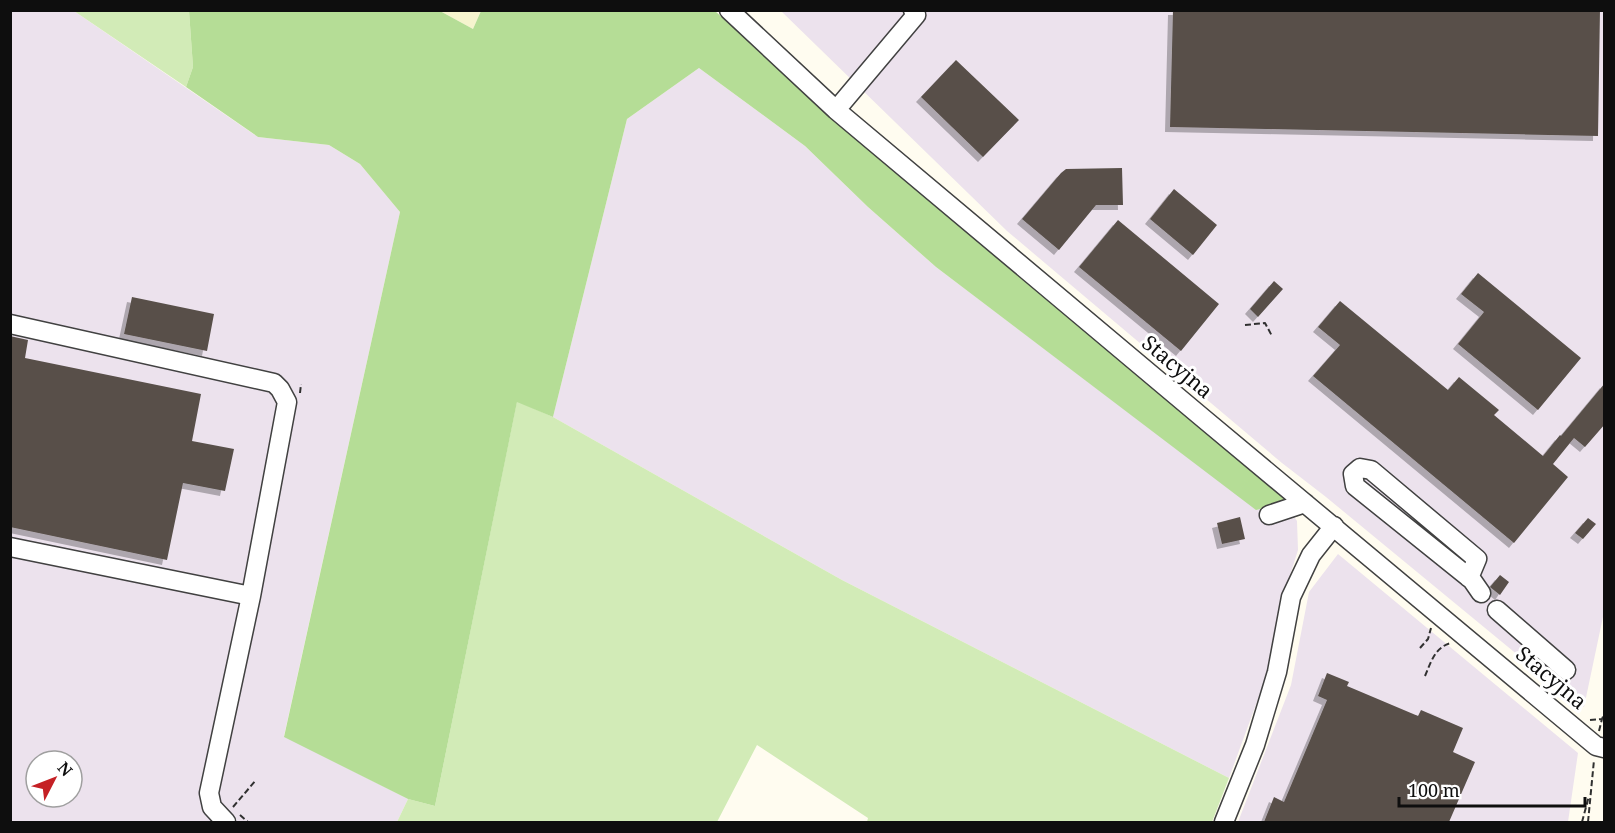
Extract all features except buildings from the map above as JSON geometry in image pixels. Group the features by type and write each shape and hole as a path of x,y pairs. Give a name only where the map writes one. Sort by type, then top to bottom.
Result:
{"street":[{"name":"Stacyjna","path":"729,10 836,110 1596,746 1605,748"},
{"path":"836,110 918,12"},
{"path":"10,324 274,383 287,402 209,793 212,807 229,815"},
{"path":"1469,578 1477,559 1371,470 1360,468 1353,474 1355,486 1469,578 1481,593"},
{"path":"1269,514 1305,503"},
{"path":"1224,822 1255,745 1277,672 1291,597 1311,555 1334,526"},
{"path":"10,547 250,596"},
{"path":"1497,610 1566,670"}],"path":[{"path":"1245,325 1265,324 1272,336"},
{"path":"1420,648 1428,639 1431,628 1429,624"},
{"path":"1425,676 1438,649 1451,643"},
{"path":"229,815 256,780"},
{"path":"1582,822 1591,787 1588,822"}],"shaded area":[{"path":"10,11 74,11 258,137 329,145 360,164 400,212 284,736 408,799 397,822 11,822"},
{"path":"440,11 481,11 473,29"},
{"path":"781,11 1604,11 1604,612 1584,707 1576,703 1282,463 1007,231"},
{"path":"699,68 805,146 868,207 936,267 1256,509 1285,503 1297,521 1298,550 1280,607 1269,669 1229,778 842,580 553,417 627,119"},
{"path":"1338,554 1578,753 1568,822 1238,822 1291,685 1309,592"}],"green space":[{"path":"74,11 189,11 193,67 186,87"},
{"path":"189,11 440,11 473,29 481,11 715,11 884,163 1288,499 1285,503 1256,510 936,267 868,207 805,146 699,68 627,119 553,417 517,402 435,806 408,799 284,737 400,212 360,164 329,145 258,137 186,87 193,67"},
{"path":"517,401 553,417 842,580 1229,778 1212,822 867,822 868,818 757,745 717,822 397,822 408,799 435,806"}]}
